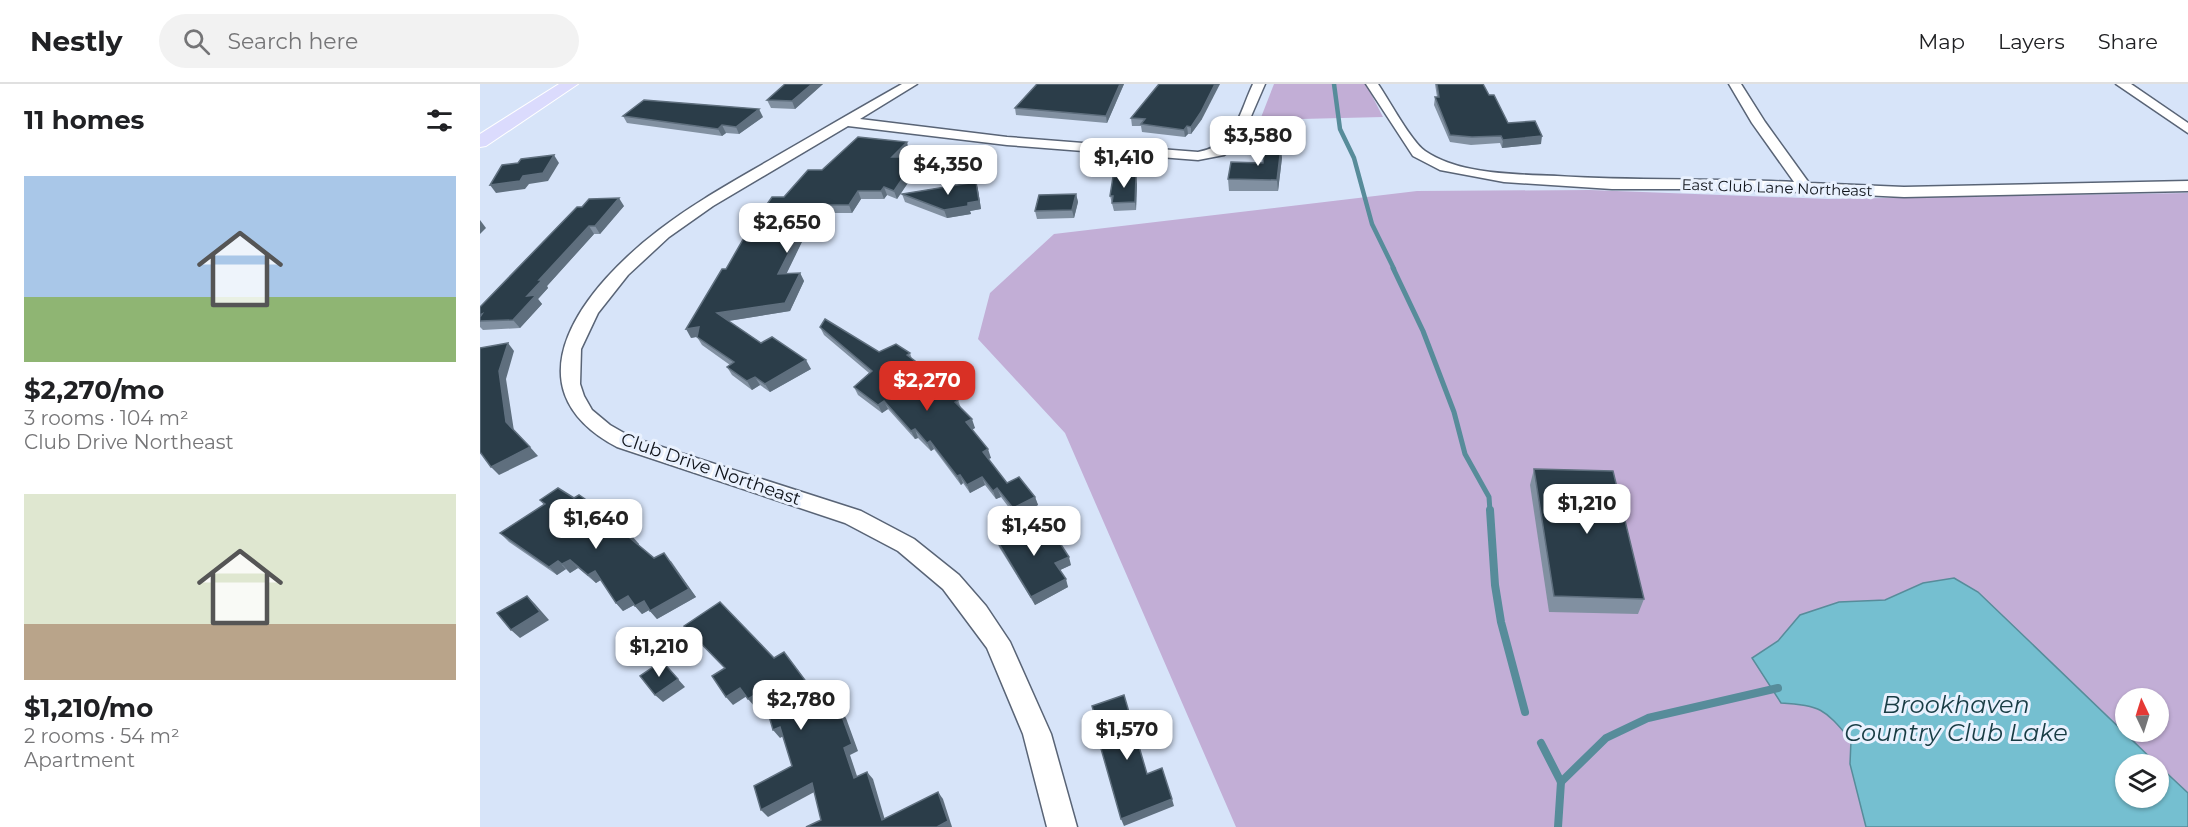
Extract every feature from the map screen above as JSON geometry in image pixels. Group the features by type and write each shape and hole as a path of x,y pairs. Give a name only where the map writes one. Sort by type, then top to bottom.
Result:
{"main road":[{"path":"480,142 570,84"}],"street":[{"name":"Club Drive Northeast","path":"911,84 673,225 623,268 590,310 576,335 569,360 569,380 576,404 586,418 601,431 624,442 853,517 906,545 951,582 997,642 1037,734 1062,827"},
{"path":"846,122 1008,141 1198,156 1219,152 1234,141 1259,84"},
{"name":"East Club Lane Northeast","path":"1372,84 1397,124 1419,153 1445,166 1504,178 1612,184 1737,183 1806,189 1904,192 2188,186"},
{"path":"1735,84 1750,110 1806,189"},
{"path":"2122,84 2188,129"}],"shaded area":[{"path":"1274,84 1366,84 1383,117 1260,120"},
{"path":"1590,190 1828,199 2188,193 2188,827 1236,827 1065,433 978,339 990,293 1054,234 1417,191"}],"water":[{"name":"Brookhaven Country Club Lake","path":"1954,578 1978,592 2115,724 2115,742 2134,742 2147,754 2115,754 2115,808 2169,808 2169,775 2188,793 2188,827 1866,827 1850,764 1851,740 1822,711 1806,705 1781,703 1752,658 1778,641 1800,615 1839,602 1885,600 1923,583"}],"building":[{"path":"785,84 812,84 792,101 767,100"},
{"path":"1037,84 1120,84 1106,116 1015,108"},
{"path":"1159,84 1215,84 1191,127 1187,126 1184,130 1141,124 1145,119 1131,118"},
{"path":"1437,84 1483,84 1489,95 1494,95 1508,123 1535,121 1542,136 1503,140 1501,136 1450,135 1435,97 1439,97"},
{"path":"644,100 759,109 736,127 722,125 718,129 623,116"},
{"path":"858,137 907,142 892,157 917,157 894,191 884,187 881,191 858,191 849,205 813,205 778,274 800,273 785,303 717,313 761,343 772,337 806,360 765,384 755,377 747,381 727,367 734,362 697,337 699,327 686,329 722,269 726,269 760,210 763,210 772,197 784,197 808,170 822,170"},
{"path":"1265,147 1281,147 1277,180 1228,179 1231,162 1263,163"},
{"path":"554,155 543,173 523,176 520,181 490,185 502,165 518,163 521,159"},
{"path":"1136,176 1135,202 1112,203 1113,196 1110,196 1113,177"},
{"path":"976,182 979,201 968,203 968,206 944,210 902,194"},
{"path":"1076,194 1072,210 1035,211 1039,195"},
{"path":"619,198 595,226 589,226 539,280 542,280 527,296 536,295 513,320 480,321 482,314 480,315 480,307 577,207 582,207 589,199"},
{"path":"825,319 879,352 896,344 910,353 907,355 915,361 911,364 946,388 958,400 955,402 972,419 966,422 988,449 983,452 1007,483 1019,477 1035,497 1013,508 997,488 993,491 982,477 967,485 960,475 957,476 930,441 927,443 915,429 911,431 884,401 878,405 854,387 872,371 820,327"},
{"path":"508,343 499,371 506,422 530,447 491,467 480,452 480,348"},
{"path":"1534,469 1613,471 1644,599 1554,596"},
{"path":"558,488 574,498 579,495 585,499 632,536 630,538 654,558 664,553 689,589 650,611 644,601 635,606 628,596 616,603 595,571 588,575 570,560 562,564 558,561 549,567 500,533 545,504 540,500"},
{"path":"1037,519 1051,540 1056,537 1069,557 1055,563 1066,579 1031,597 996,539"},
{"path":"527,596 540,612 511,630 497,613"},
{"path":"720,602 774,658 784,652 822,703 827,717 840,711 852,744 844,748 854,778 867,772 882,820 938,792 948,821 937,827 806,827 821,820 812,783 761,810 754,786 792,766 780,727 773,730 767,709 756,694 748,699 740,688 726,697 712,676 725,668 684,626"},
{"path":"662,661 678,679 655,695 640,676"},
{"path":"1124,695 1147,774 1162,768 1172,799 1121,819 1096,731 1099,730 1092,706"}],"waterway":[{"path":"1334,84 1340,129 1354,158 1372,224 1394,269"},
{"path":"1393,268 1423,331 1454,412 1465,454 1489,497 1490,511"},
{"path":"1490,510 1495,585 1501,622 1525,712"},
{"path":"1561,782 1606,738 1648,718 1778,688"},
{"path":"1541,743 1561,782"},
{"path":"1558,827 1561,782"}]}
